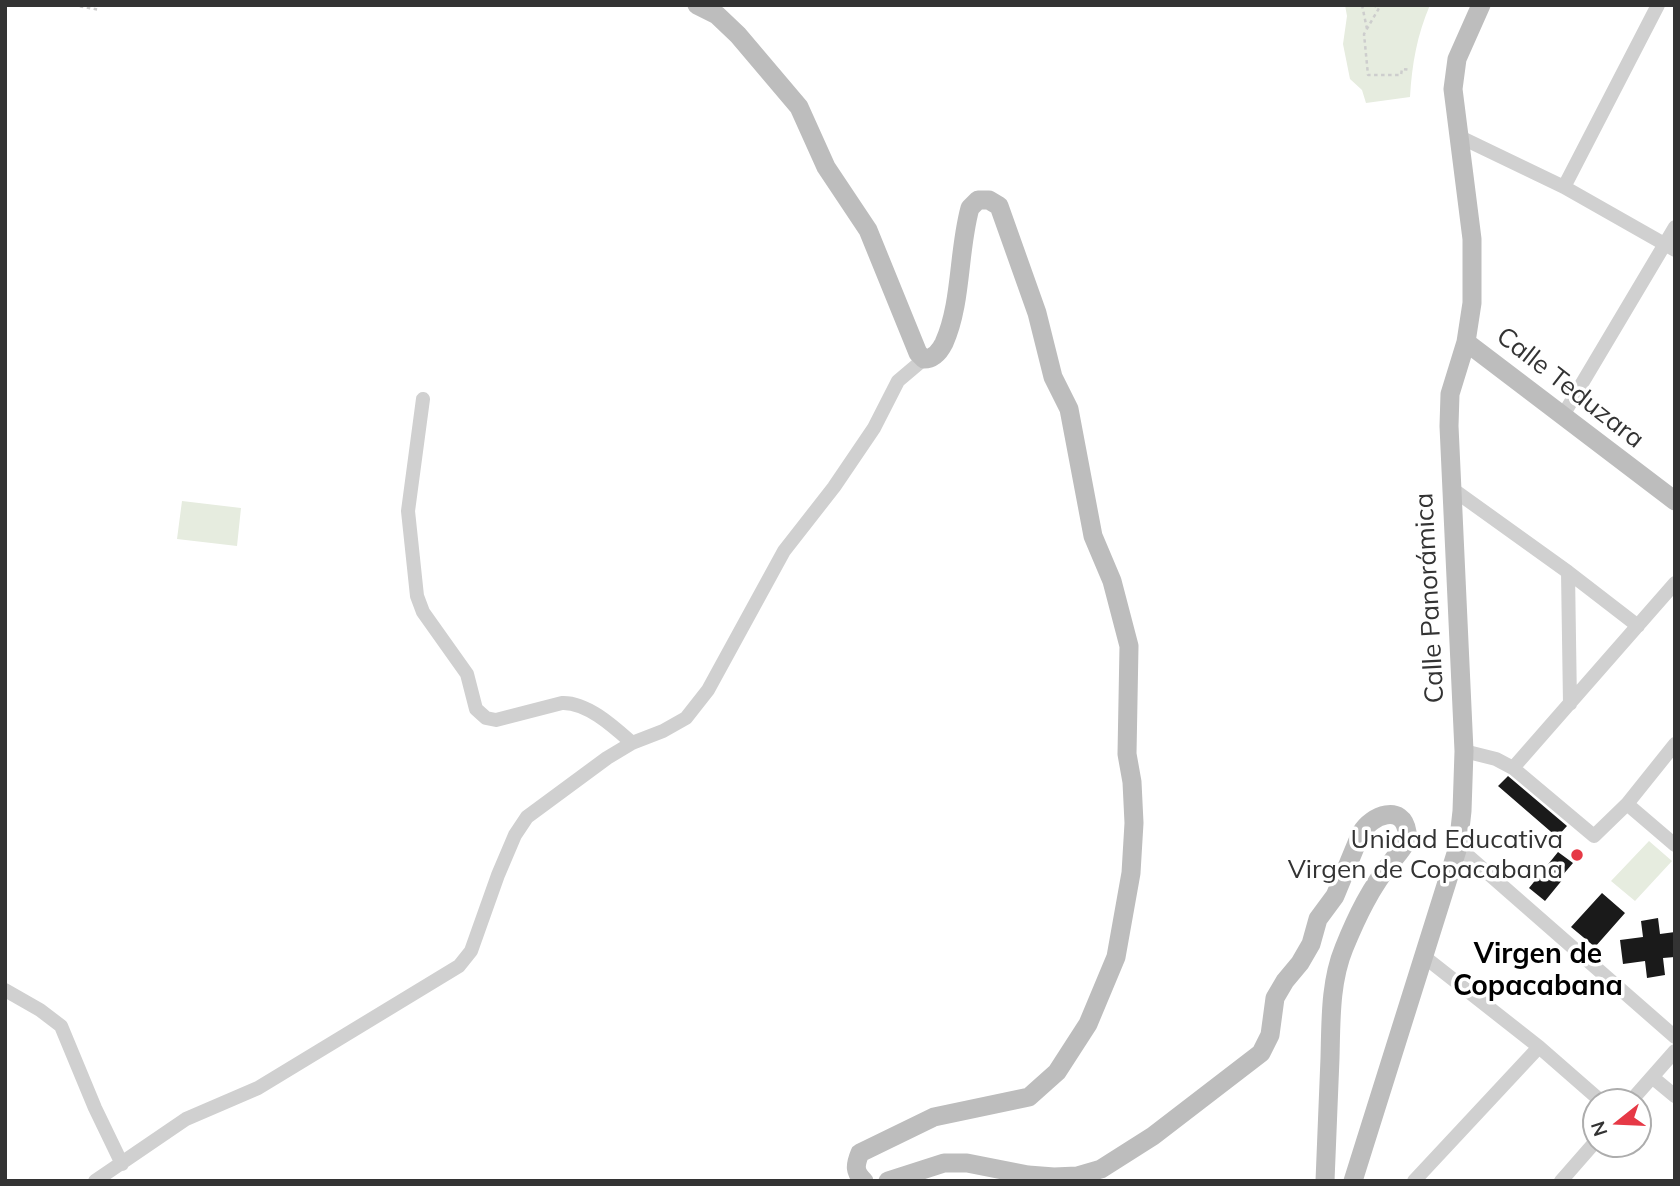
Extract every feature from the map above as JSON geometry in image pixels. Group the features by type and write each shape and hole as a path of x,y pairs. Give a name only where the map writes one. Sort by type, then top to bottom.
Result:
{"street":[{"path":"697,5 717,15 738,35 799,107 826,167 868,230 918,353 924,359"},
{"name":"Calle Panorámica","path":"1353,1181 1458,847 1462,811 1464,751 1448,426 1450,394 1466,342 1472,303 1472,239 1453,89 1457,60 1481,5"},
{"path":"1564,187 1658,5"},
{"path":"1460,137 1564,187 1670,247"},
{"path":"95,1181 186,1119 258,1088 459,966 471,951 502,865 515,835 527,817 607,758 685,718 708,690 784,551 834,487 874,428 898,381 924,359 930,359 936,354 947,334 952,315 970,208 978,200 989,200 999,206 1007,224 1037,313 1053,377 1069,409 1093,536 1112,580 1129,646 1127,754 1132,782 1134,823 1131,873 1116,957 1088,1024 1057,1072 1029,1097 934,1117 860,1153 855,1165 858,1175 864,1181"},
{"path":"1562,417 1670,247 1675,228"},
{"name":"Calle Teduzara","path":"1466,342 1562,417 1674,497"},
{"path":"423,399 408,511 417,596 423,612 467,674 476,709 486,718 496,720 562,703 573,704 582,707 632,743"},
{"path":"1451,488 1638,625"},
{"path":"1568,572 1570,704"},
{"path":"1513,768 1675,583"},
{"path":"1464,751 1496,759 1513,768 1594,836 1627,804 1675,744"},
{"path":"1627,804 1675,845"},
{"path":"888,1181 944,1163 967,1163 1028,1175 1077,1176 1101,1169 1153,1136 1261,1053 1270,1035 1275,998 1311,944 1318,919 1335,896 1366,824 1374,817 1395,815 1403,821 1408,832 1406,842 1378,879 1357,915 1337,971 1332,999 1325,1181"},
{"path":"1458,847 1675,1037"},
{"path":"1422,955 1539,1047 1586,1088"},
{"path":"5,990 40,1010 61,1026 122,1164"},
{"path":"1413,1181 1539,1047"},
{"path":"1642,1088 1675,1051"},
{"path":"1652,1077 1675,1096"},
{"path":"1562,1181 1582,1157"}],"path":[{"path":"73,5 100,10"},
{"path":"1361,5 1367,29"},
{"path":"1373,5 1379,8 1363,34 1368,75 1401,75 1402,69 1411,70"}],"shaded area":[{"path":"1345,5 1430,5 1416,50 1410,97 1366,103 1362,90 1350,79 1343,44 1347,16"},
{"path":"182,501 241,508 237,546 177,539"},
{"path":"1649,841 1672,861 1635,901 1611,881"}],"building":[{"path":"1508,776 1567,826 1557,837 1498,786"},
{"path":"1558,852 1573,863 1545,901 1529,888"},
{"path":"1602,893 1625,913 1595,947 1571,927"},
{"path":"1658,918 1660,934 1675,932 1675,957 1663,958 1665,975 1647,978 1645,961 1623,964 1620,940 1643,937 1641,921"}],"place":[{"name":"Unidad Educativa Virgen de Copacabana","path":"1577,855"}],"district":[{"name":"Virgen de Copacabana","path":"1538,971"}]}
